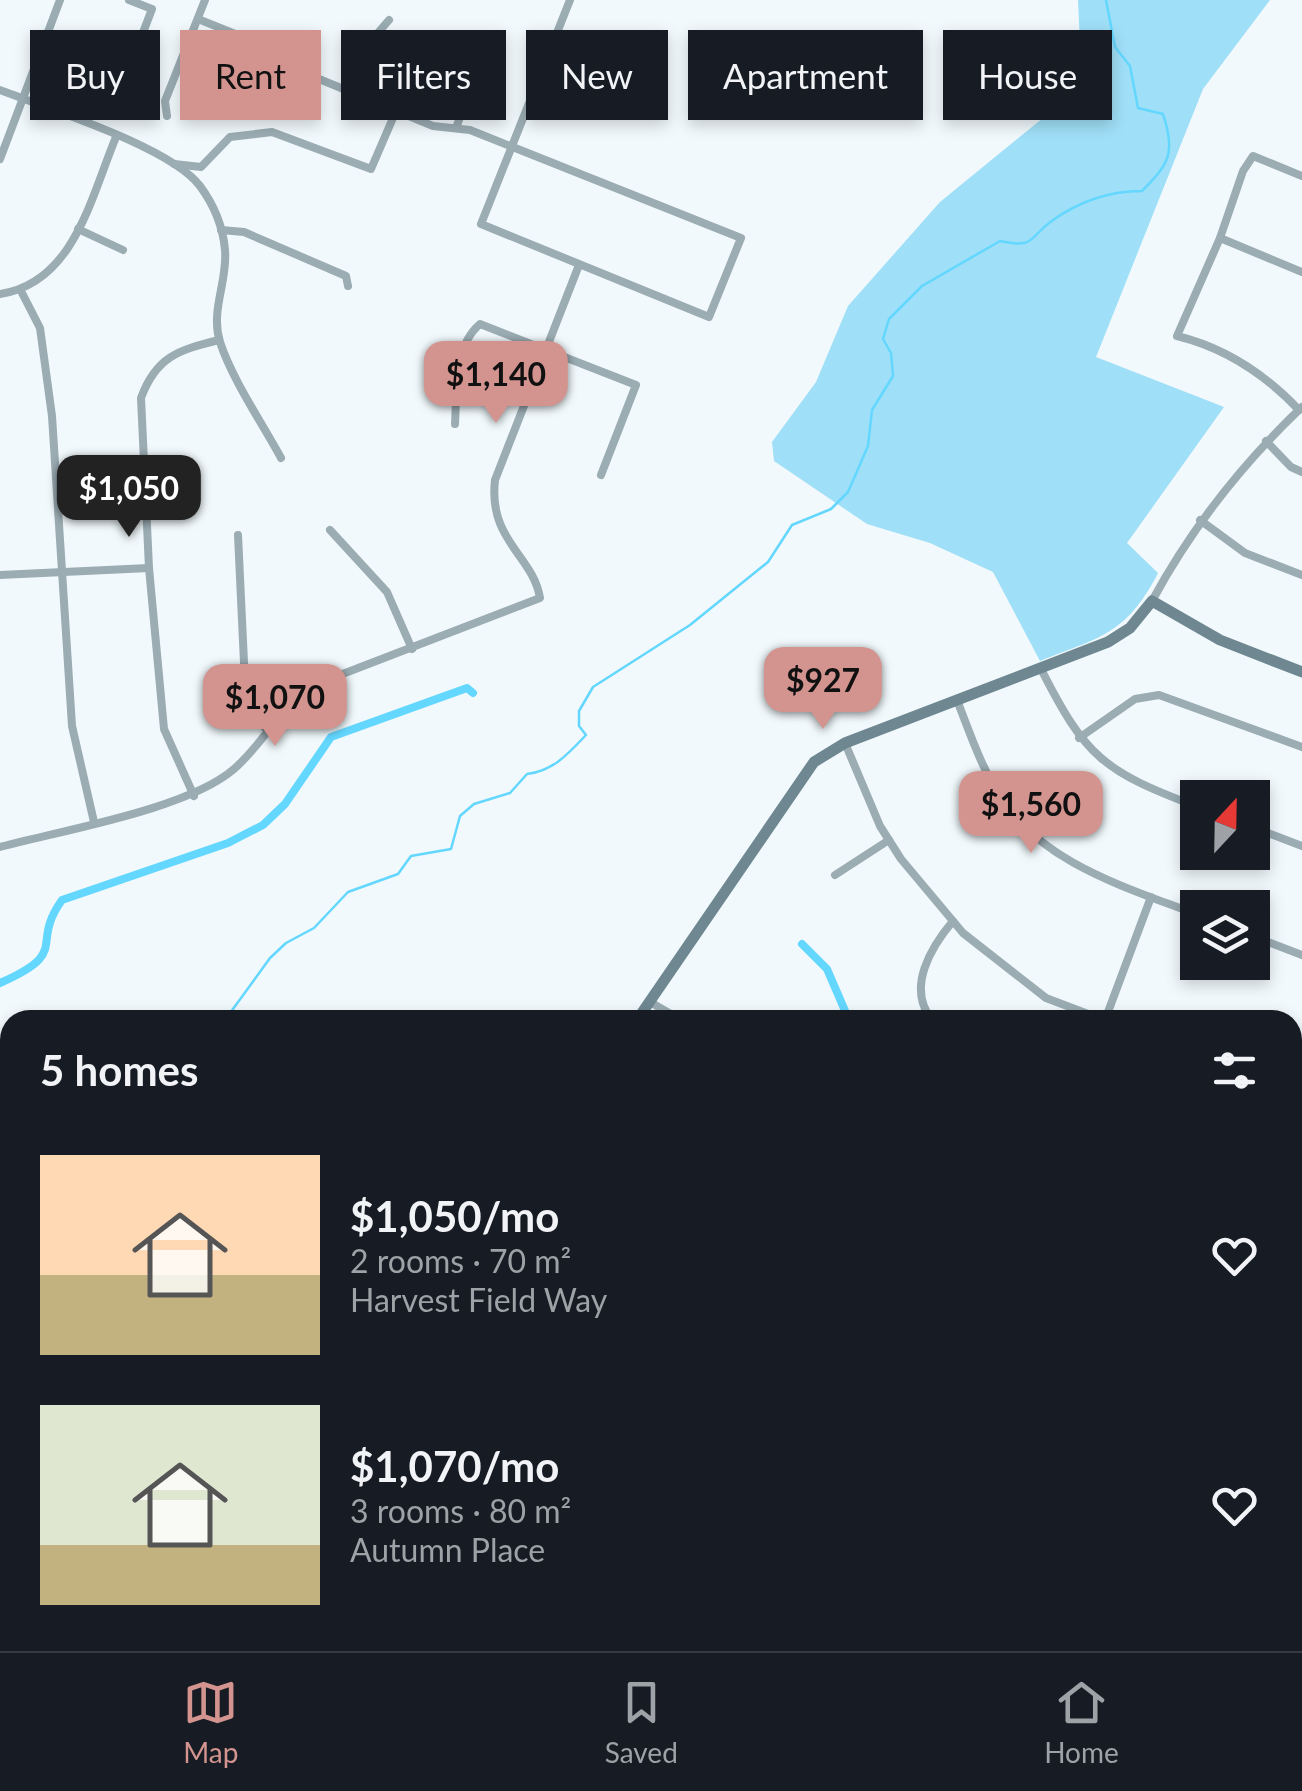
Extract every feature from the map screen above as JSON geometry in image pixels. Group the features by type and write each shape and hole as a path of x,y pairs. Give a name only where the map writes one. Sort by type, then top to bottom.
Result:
{"street":[{"path":"48,30 60,0"},
{"path":"129,0 152,9 144,30"},
{"path":"167,116 166,101 206,0"},
{"path":"418,120 433,126 470,130 511,145 742,238 709,316 481,224 511,145 570,0"},
{"path":"198,19 288,55 307,74 341,88"},
{"path":"381,30 389,20"},
{"path":"0,159 30,77"},
{"path":"0,90 174,164 199,184 221,230 226,255 216,302 219,340 280,458"},
{"path":"174,164 201,167 230,137 272,132 370,169 392,120"},
{"path":"456,128 459,120"},
{"path":"0,294 21,291 60,264 116,137"},
{"path":"644,1010 814,762 846,742 1108,642 1130,628 1152,601 1200,520 1266,441 1301,409 1272,382 1236,358 1177,336 1252,156 1302,176"},
{"path":"78,228 124,250"},
{"path":"221,230 244,232 346,276 348,286"},
{"path":"1220,238 1302,272"},
{"path":"0,847 194,796 235,768 294,698 314,685 540,598 503,534 493,499 495,480 579,265"},
{"path":"21,291 40,328 52,416 72,726 94,822"},
{"path":"455,424 458,365 470,332 480,324 636,386 601,475"},
{"path":"194,796 164,729 149,568 141,398 151,372 160,365 189,348 219,340"},
{"path":"1266,441 1291,467 1302,472"},
{"path":"1200,520 1246,553 1302,576"},
{"path":"330,530 387,592 412,649"},
{"path":"238,536 246,705 266,730"},
{"path":"0,575 149,568"},
{"path":"1152,601 1220,640 1302,672"},
{"path":"1040,668 1078,738 1116,772 1180,799"},
{"path":"1078,738 1135,698 1159,695 1302,747"},
{"path":"957,700 999,795 1031,833 1072,864 1180,908"},
{"path":"846,742 889,840 953,921 1046,998 1078,1010"},
{"path":"1270,834 1302,846"},
{"path":"836,875 889,840"},
{"path":"1108,1010 1151,897"},
{"path":"924,1010 921,984 926,962 953,921"},
{"path":"1270,943 1302,955"},
{"path":"650,1002 664,1010"}],"shaded area":[{"path":"1078,0 1270,0 1203,89 1096,357 1224,407 1127,543 1158,573 1146,594 1110,631 1040,661 993,572 930,543 867,524 774,461 772,442 816,382 848,306 940,202 1040,120 1112,120 1112,30 1079,30"}],"waterway":[{"path":"232,1010 270,958 286,943 314,928 348,892 398,874 411,856 451,849 460,816 474,804 510,793 527,774 566,755 586,735 579,726 579,711 593,687 690,625 768,562 792,525 831,509 848,492 868,446 872,410 893,376 891,353 883,339 889,319 922,286 1000,241 1031,240 1053,220 1085,202 1142,191 1151,182 1168,157 1167,127 1163,114 1138,108 1130,66 1115,47 1106,0"},
{"path":"0,983 43,955 53,915 62,900 228,843 263,825 285,804 331,737 467,688 473,693"},
{"path":"802,944 827,969 845,1010"}]}
